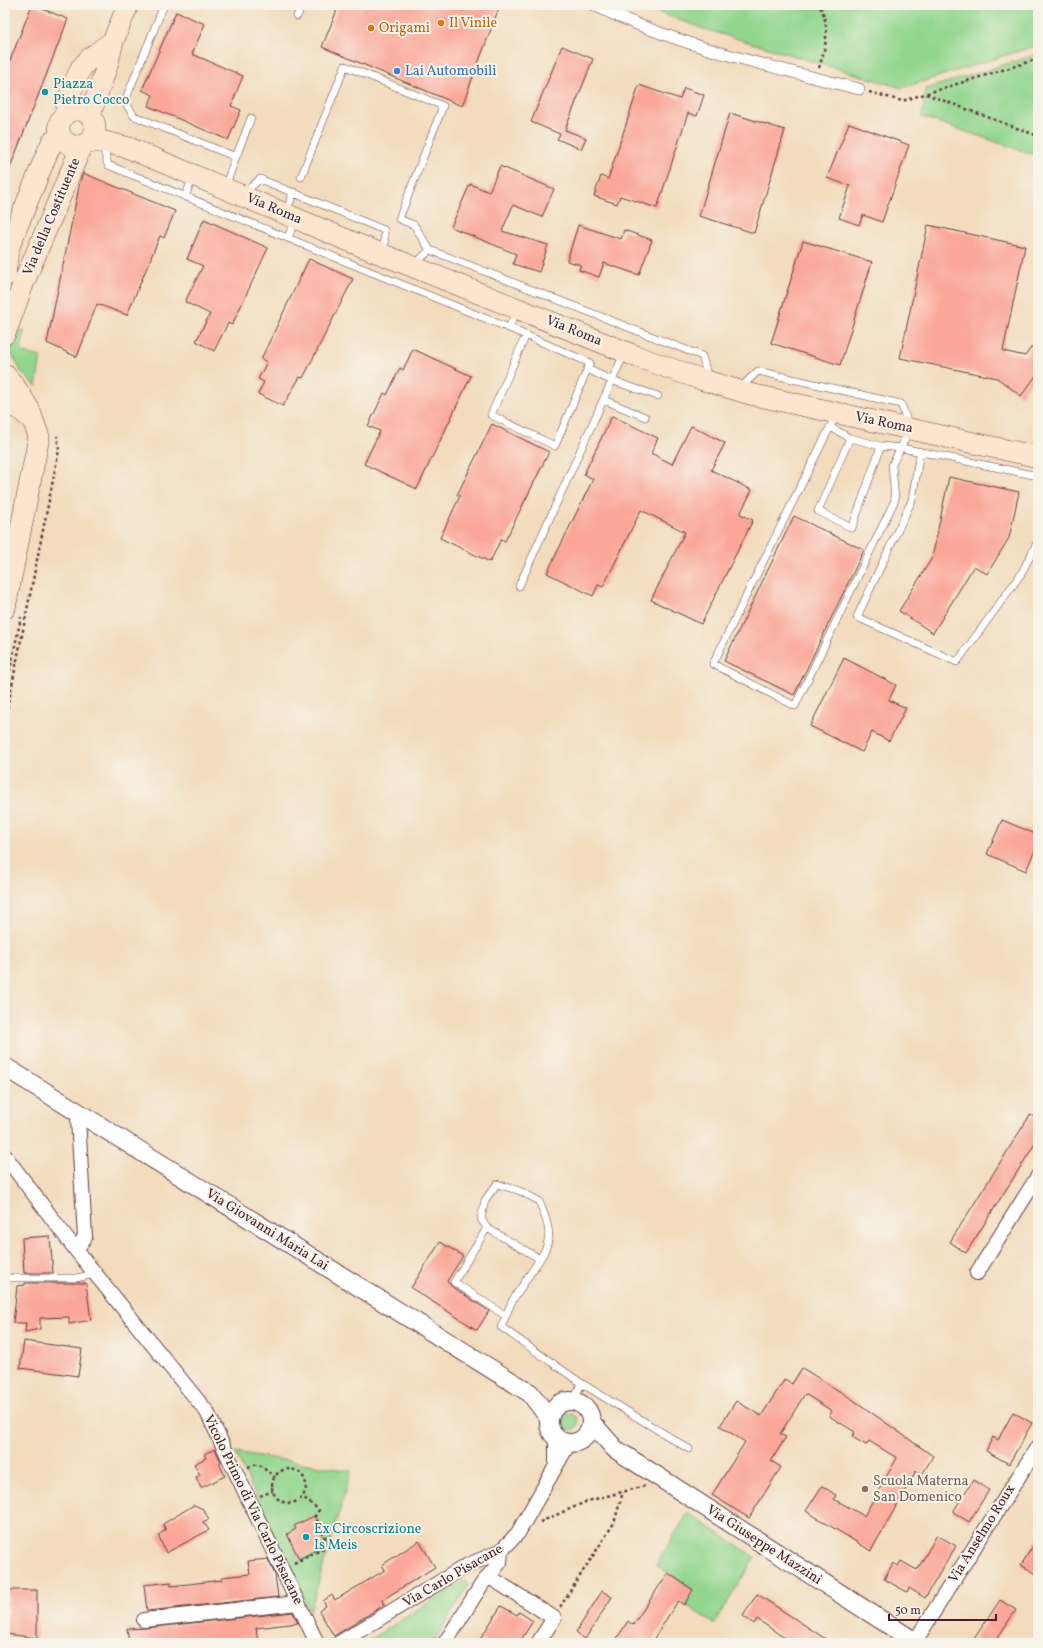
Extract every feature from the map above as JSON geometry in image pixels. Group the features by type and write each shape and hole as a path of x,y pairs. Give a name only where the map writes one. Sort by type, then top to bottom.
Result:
{"main road":[{"path":"92,118 79,110 68,112 60,124 61,136 70,144 90,143 95,133 92,118 113,41 128,5"},
{"path":"68,112 66,103 80,68 90,58 113,41"},
{"name":"Via Roma","path":"92,118 104,126 129,148"},
{"name":"Via della Costituente","path":"5,270 8,250 52,142 61,136"},
{"name":"Via Roma","path":"90,143 129,148 291,216 370,258 412,266 442,289 518,308 625,352 737,391 834,420 910,429 940,446 1038,456"},
{"name":"Via della Costituente","path":"5,334 30,271 90,143"},
{"path":"5,270 11,270 20,274 30,271"},
{"path":"5,375 15,387 29,409 39,437 5,608"},
{"path":"5,403 21,410 34,422"}],"street":[{"path":"594,5 631,23 733,56 859,89"},
{"name":"Via Giovanni Maria Lai","path":"5,1067 530,1393 549,1418"},
{"path":"76,1250 85,1237 78,1119 81,1114"},
{"name":"Vicolo Primo di Via Carlo Pisacane","path":"5,1156 76,1250 207,1412 317,1643"},
{"path":"977,1273 1038,1176"},
{"name":"Via Giovanni Maria Lai","path":"530,1393 568,1402"},
{"path":"568,1402 579,1404 588,1411 591,1422 587,1434 569,1440 551,1431 549,1418 554,1409 568,1402"},
{"name":"Via Giuseppe Mazzini","path":"591,1422 612,1446 660,1479 915,1642"},
{"name":"Via Giuseppe Mazzini","path":"569,1440 612,1446"},
{"name":"Via Carlo Pisacane","path":"339,1643 466,1566 501,1551 518,1533 569,1440"},
{"name":"Via Anselmo Roux","path":"915,1642 1038,1446"},
{"path":"445,1643 485,1580 500,1562 501,1551"},
{"path":"466,1566 485,1580 554,1618 538,1643"},
{"path":"144,1620 298,1603"}],"lane":[{"path":"164,5 127,96 127,105 134,116 236,157"},
{"path":"297,16 302,5"},
{"path":"301,177 345,66 443,106 399,219 414,225 430,250 702,356 710,382"},
{"path":"233,192 236,157 251,118"},
{"path":"90,143 108,165 288,238 370,258 442,289 509,328 526,335 590,364 554,446 491,415 526,335"},
{"path":"185,197 194,175"},
{"path":"233,192 260,179 384,230 370,258"},
{"path":"288,238 294,192"},
{"path":"412,266 430,250"},
{"path":"509,328 518,308"},
{"path":"519,586 625,352"},
{"path":"587,369 613,381 658,396"},
{"path":"737,391 758,370 901,404 910,429 902,448 892,465 895,500 795,706 713,664 834,420 850,438 881,446 902,448 920,452 940,446 1038,476"},
{"path":"604,400 645,417"},
{"path":"850,438 818,511 852,528 881,446"},
{"path":"920,452 912,500 857,617 957,662 1021,574 1038,541"},
{"path":"540,1259 487,1228 481,1219 485,1200 497,1184 520,1191 539,1201 550,1230 544,1253 540,1259 512,1301 501,1327 580,1383 689,1449"},
{"path":"487,1228 454,1282 506,1316"},
{"path":"5,1278 76,1278 96,1274"},
{"path":"568,1402 580,1383"}],"path":[{"path":"815,78 827,35 825,15 819,5"},
{"path":"859,89 902,101 1038,59"},
{"path":"926,93 1038,136"},
{"path":"258,1464 275,1476"},
{"path":"284,1470 295,1470 300,1473 306,1487 302,1497 294,1503 279,1500 273,1491 272,1486 275,1476 284,1470"},
{"path":"540,1522 588,1501 653,1484 660,1479"},
{"path":"554,1618 614,1523 623,1492"},
{"path":"282,1568 323,1549 320,1543 327,1540 315,1516 319,1510 302,1497"}],"green space":[{"path":"639,5 1038,5 1038,45 902,88 701,28"},
{"path":"1038,54 1038,156 922,117 926,89"},
{"path":"16,329 24,331 21,352 41,357 36,386 22,373 11,352"},
{"path":"570,1414 576,1416 578,1422 576,1428 570,1430 564,1428 562,1422 564,1416"},
{"path":"235,1452 351,1471 310,1611"},
{"path":"688,1513 755,1557 714,1624 683,1603 692,1588 656,1565"},
{"path":"465,1580 469,1585 433,1643 364,1643"}],"building":[{"path":"32,5 68,19 6,178 5,73"},
{"path":"339,5 500,5 462,106 322,47"},
{"path":"176,12 205,24 192,54 243,76 231,106 241,110 228,140 148,106 153,95 142,90"},
{"path":"562,46 593,59 565,130 586,138 581,149 557,139 560,134 531,122"},
{"path":"639,85 680,99 684,88 704,95 697,116 688,113 657,208 620,196 617,204 594,196 601,176 608,179"},
{"path":"730,113 785,130 754,233 699,216"},
{"path":"849,123 909,145 882,222 863,215 859,225 839,218 850,186 827,178"},
{"path":"500,166 554,189 542,217 513,205 502,231 548,245 539,272 513,264 516,254 451,227 470,184 489,192"},
{"path":"83,173 175,211 164,238 160,236 127,315 97,304 77,357 47,343"},
{"path":"204,219 268,248 232,325 228,323 214,351 196,341 210,314 185,302 203,266 187,259"},
{"path":"578,225 621,239 624,230 652,240 639,275 604,263 599,277 579,270 581,265 567,261"},
{"path":"928,225 1025,246 1003,351 1025,356 1038,338 1038,373 1021,396 997,378 900,358"},
{"path":"803,241 872,262 840,365 771,343"},
{"path":"309,259 353,279 303,378 300,377 283,406 258,394 264,382 258,379 267,362 261,359"},
{"path":"413,349 471,376 417,489 364,464 380,431 368,426 384,393 387,395 400,368 403,370"},
{"path":"612,416 658,438 651,453 672,464 691,426 725,443 711,470 752,490 740,514 753,520 701,624 651,600 685,532 641,510 603,587 598,585 593,596 547,573 593,479 584,474"},
{"path":"492,424 549,452 505,541 501,539 490,562 440,538 460,496 457,495"},
{"path":"949,477 1019,492 1009,538 987,574 974,566 933,633 899,611 932,558"},
{"path":"794,516 864,550 794,695 724,661"},
{"path":"844,658 896,685 889,700 906,708 889,741 872,732 862,752 810,726"},
{"path":"1002,820 1038,835 1038,843 1026,871 987,854"},
{"path":"1030,1115 1038,1119 1038,1139 966,1253 950,1242"},
{"path":"50,1236 53,1273 24,1273 22,1238"},
{"path":"440,1242 463,1256 447,1281 451,1286 489,1311 477,1330 411,1288"},
{"path":"25,1283 86,1283 91,1320 69,1324 69,1317 40,1318 40,1329 25,1332 26,1323 13,1323 17,1286 25,1285"},
{"path":"24,1341 82,1349 78,1376 20,1368"},
{"path":"802,1368 852,1399 933,1456 922,1475 916,1471 871,1551 806,1511 822,1486 836,1495 834,1499 864,1516 897,1458 869,1441 866,1445 852,1437 855,1432 829,1416 832,1411 805,1394 780,1434 786,1437 771,1461 781,1467 749,1518 712,1495 745,1442 720,1426 736,1401 761,1416 785,1379 792,1384"},
{"path":"1013,1412 1032,1423 1009,1464 986,1451 993,1437 998,1440"},
{"path":"215,1449 225,1476 201,1488 196,1477 200,1475 194,1464 206,1458 204,1454"},
{"path":"973,1480 989,1490 969,1522 953,1512"},
{"path":"194,1505 203,1509 209,1519 203,1522 209,1530 166,1553 158,1535 166,1530 163,1524"},
{"name":"Ex Circoscrizione Is Meis","path":"314,1516 325,1540 318,1543 320,1548 299,1559 287,1534 296,1529 294,1526"},
{"path":"937,1535 956,1546 925,1598 909,1588 907,1592 884,1579 893,1563 898,1566 901,1561 917,1570"},
{"path":"1038,1538 1038,1575 1021,1565"},
{"path":"419,1541 435,1567 382,1600 384,1605 334,1636 319,1611 326,1606 323,1601 332,1595 335,1600 385,1570 382,1565"},
{"path":"268,1559 275,1575 278,1597 147,1611 144,1585 171,1582 171,1586 222,1580 222,1577 250,1574 248,1561"},
{"path":"668,1573 693,1590 684,1605 678,1601 651,1643 614,1643 628,1621 633,1625"},
{"path":"9,1590 37,1590 37,1638 6,1634"},
{"path":"602,1591 612,1597 585,1639 576,1632"},
{"path":"757,1594 832,1643 792,1643 757,1619 754,1624 743,1616"},
{"path":"1000,1600 1016,1610 994,1643 980,1643 974,1639"},
{"path":"501,1606 517,1615 519,1612 533,1621 519,1643 487,1643 480,1639"},
{"path":"293,1612 298,1623 256,1628 258,1643 221,1643 220,1641 129,1643 127,1629"}],"place":[{"name":"Il Vinile","path":"441,23"},
{"name":"Origami","path":"371,28"},
{"name":"Lai Automobili","path":"397,71"},
{"name":"Piazza Pietro Cocco","path":"45,92"},
{"name":"Scuola Materna San Domenico","path":"865,1489"},
{"name":"Ex Circoscrizione Is Meis","path":"306,1537"}]}
